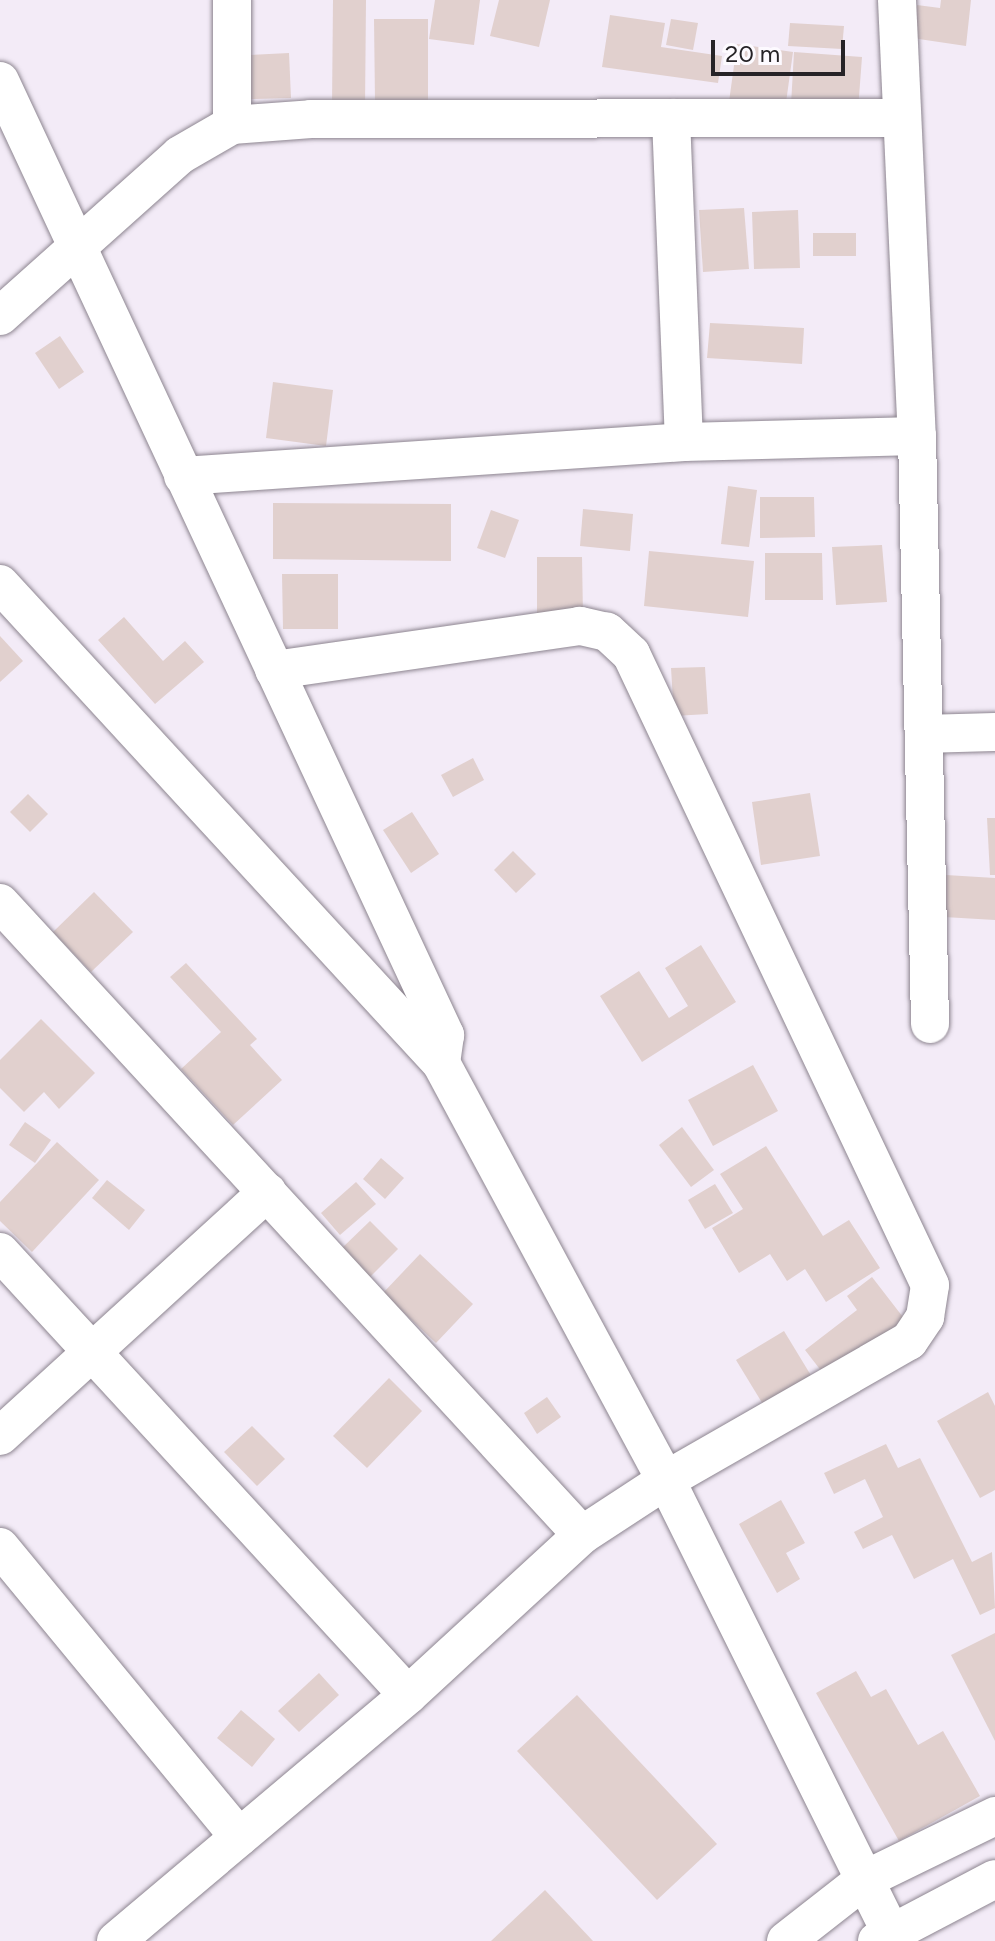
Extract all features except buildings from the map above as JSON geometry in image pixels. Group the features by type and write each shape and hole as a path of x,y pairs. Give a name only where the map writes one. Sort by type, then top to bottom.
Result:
{"street":[{"path":"232,0 232,125"},
{"path":"897,0 917,436 930,1024"},
{"path":"0,81 445,1035 441,1063"},
{"path":"671,118 684,442"},
{"path":"0,316 180,155 232,125 311,119 901,118"},
{"path":"183,476 684,442 917,436"},
{"path":"0,584 441,1063 666,1480 864,1880 887,1938 995,1879"},
{"path":"116,1941 408,1695 582,1535 666,1480 909,1341 925,1317 930,1285 631,654 607,632 580,626 274,670"},
{"path":"924,734 995,732"},
{"path":"0,903 582,1535"},
{"path":"0,1436 267,1192"},
{"path":"0,1252 408,1695"},
{"path":"0,1547 239,1837"},
{"path":"786,1941 864,1880 995,1816"}]}
